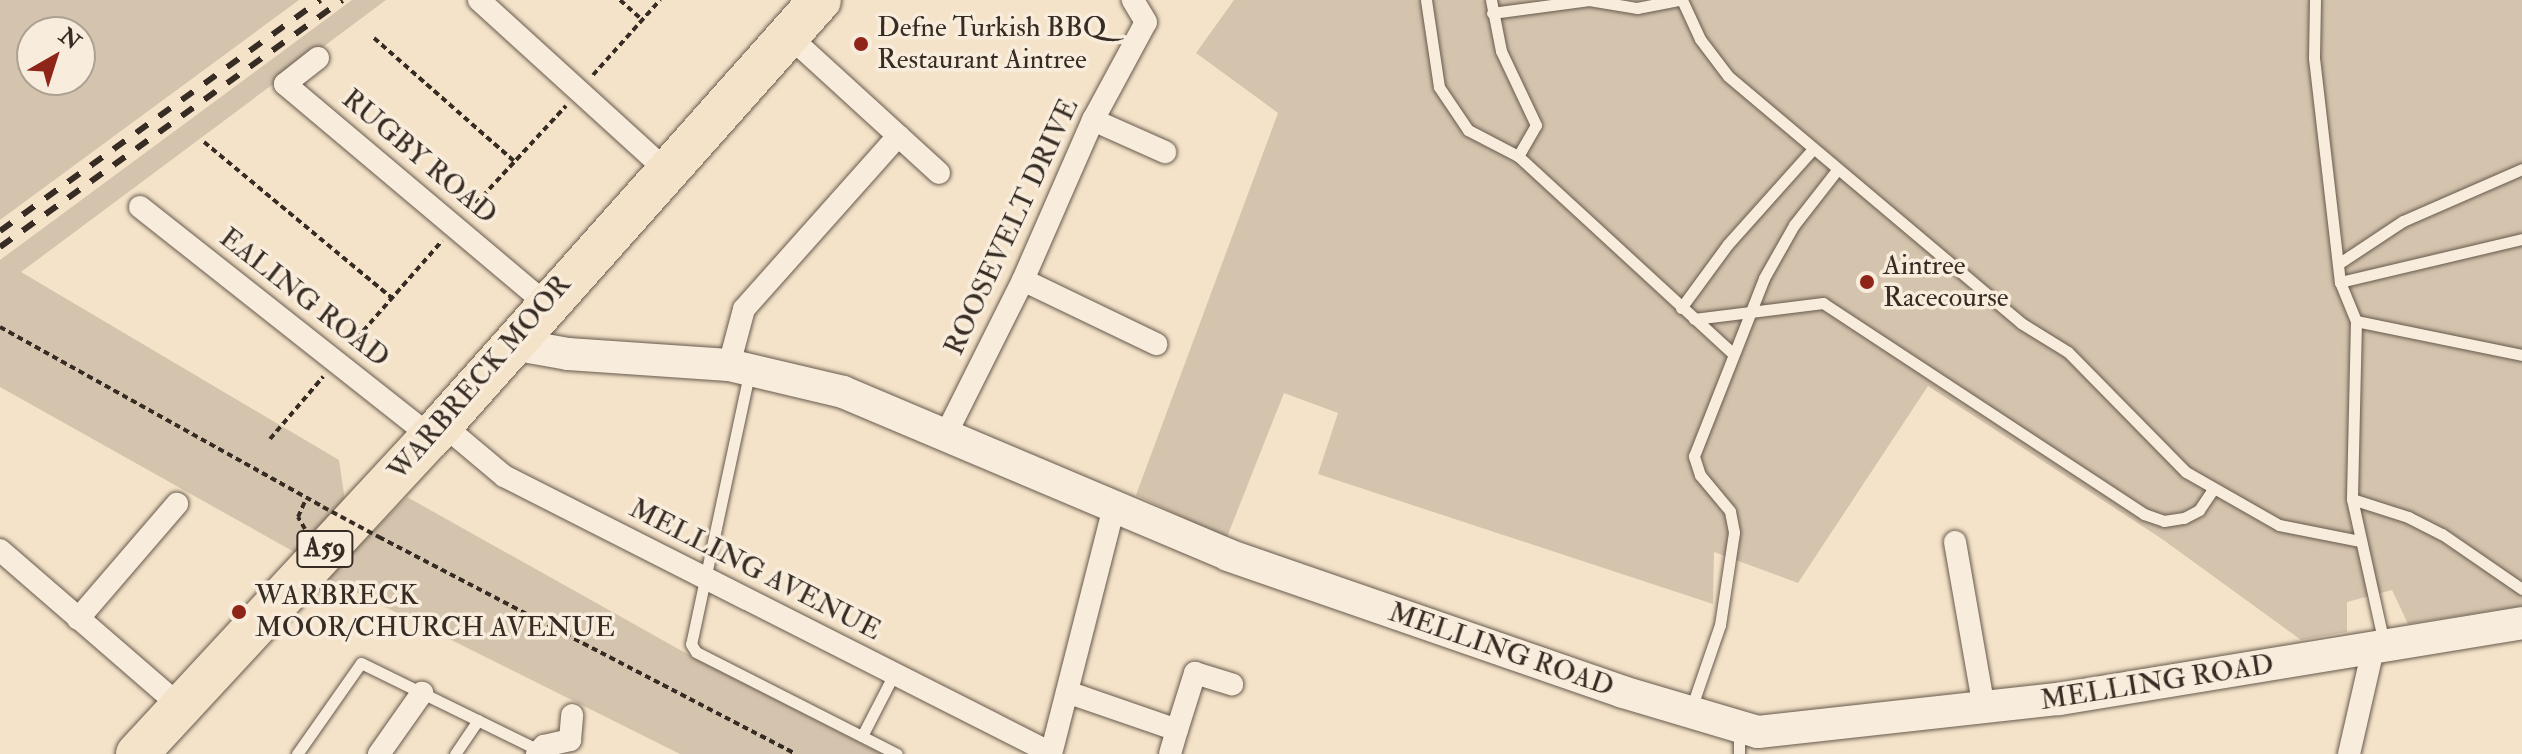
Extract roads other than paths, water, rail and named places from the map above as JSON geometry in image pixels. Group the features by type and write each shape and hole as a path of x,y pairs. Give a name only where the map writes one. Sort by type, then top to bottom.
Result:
{"highway":[{"name":"WARBRECK MOOR","path":"137,754 436,430 667,171 800,14"}],"street":[{"path":"479,0 667,171"},
{"name":"ROOSEVELT DRIVE","path":"944,438 1023,280 1093,120 1146,22 1133,0"},
{"path":"800,14 845,87 939,173"},
{"name":"RUGBY ROAD","path":"318,58 285,84 546,304"},
{"path":"1093,120 1165,152"},
{"path":"740,368 744,309 898,136"},
{"name":"EALING ROAD","path":"140,207 436,430"},
{"path":"1023,280 1156,344"},
{"name":"MELLING ROAD","path":"512,344 568,354 740,368 843,392 944,438 1228,555 1690,714 1739,741 1778,732 1984,708 2522,623"},
{"name":"MELLING AVENUE","path":"436,430 504,476 1051,754"},
{"path":"78,619 177,504"},
{"path":"1051,754 1114,507"},
{"path":"1955,542 1984,708"},
{"path":"0,550 180,706"},
{"path":"2349,754 2379,648"},
{"path":"1170,754 1195,673 1232,684"},
{"path":"1067,692 1177,730"},
{"path":"379,754 422,693"},
{"path":"542,753 580,742 572,715"}],"lane":[{"path":"1426,0 1439,87 1468,130 1518,156 1733,354"},
{"path":"1491,0 1501,51 1536,125 1518,156"},
{"path":"1492,13 1589,0 1637,8 1680,0 1712,59 1837,170 2021,323 2068,352 2186,472 2212,491 2279,525 2360,541"},
{"path":"2315,0 2314,58 2340,282 2356,321 2352,499 2379,648"},
{"path":"1681,308 1728,244 1813,149"},
{"path":"2338,264 2403,221 2522,169"},
{"path":"1690,714 1720,625 1735,525 1726,505 1700,475 1694,456 1733,354 1776,255 1837,170"},
{"path":"2340,282 2522,239"},
{"path":"1694,319 1823,303 2144,514 2164,521 2184,518 2199,510 2212,491"},
{"path":"2356,321 2522,355"},
{"path":"740,368 706,580 691,644 696,652 897,754"},
{"path":"2352,499 2408,517 2442,534 2522,589"},
{"path":"297,754 361,663 542,753"},
{"path":"862,736 894,674"},
{"path":"455,754 478,720"}],"railway":[{"path":"0,231 320,0"},
{"path":"0,247 342,0"}],"place":[{"name":"Defne Turkish BBQ Restaurant Aintree","path":"861,44"},
{"name":"Aintree Racecourse","path":"1867,282"},
{"name":"WARBRECK MOOR/CHURCH AVENUE","path":"239,612"}]}
